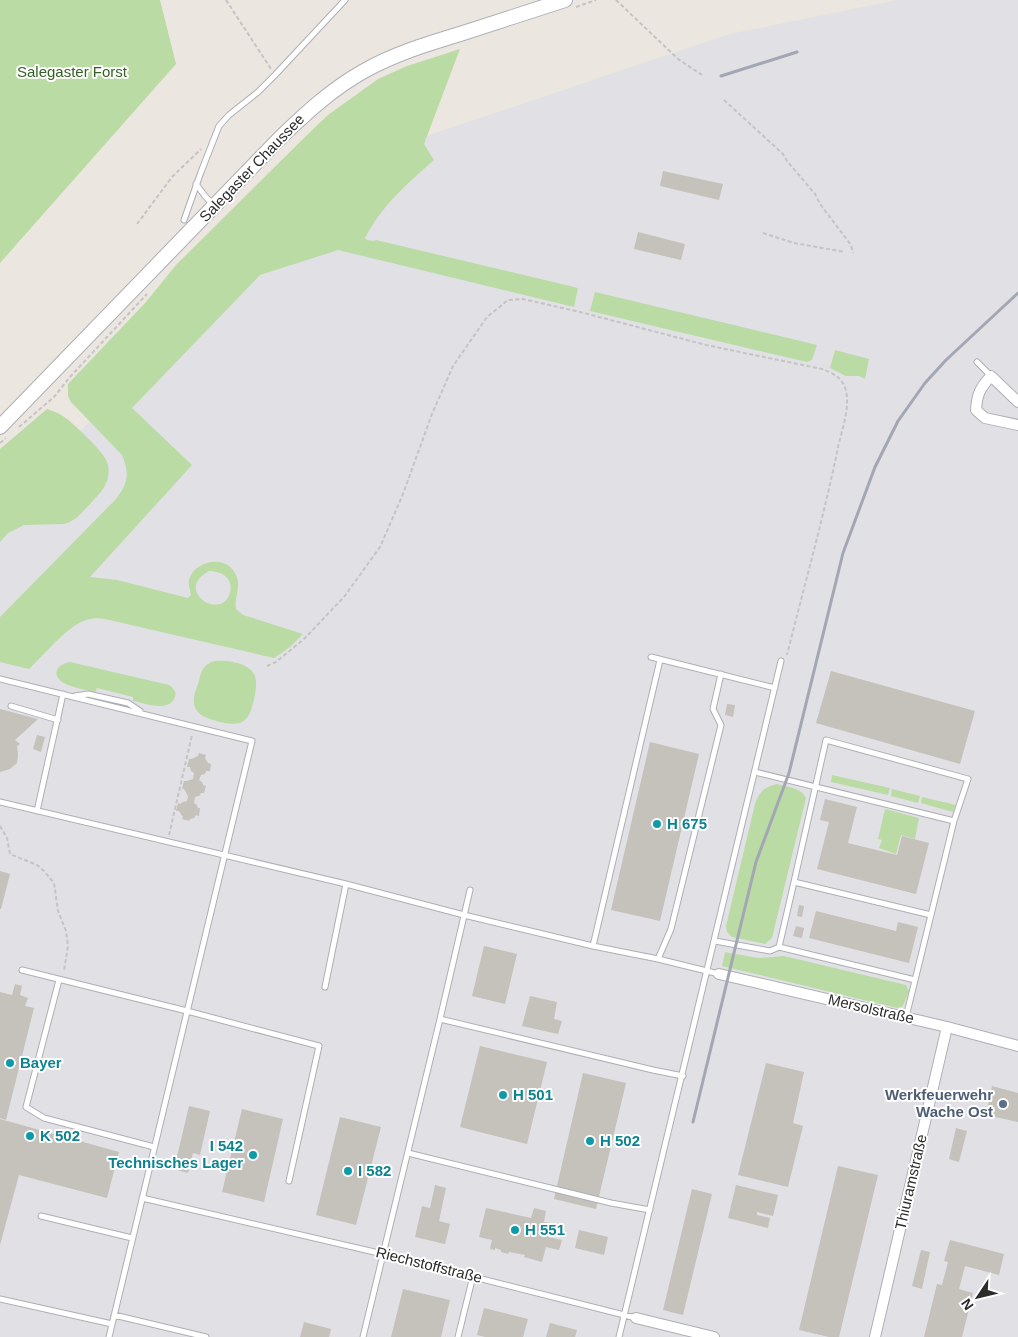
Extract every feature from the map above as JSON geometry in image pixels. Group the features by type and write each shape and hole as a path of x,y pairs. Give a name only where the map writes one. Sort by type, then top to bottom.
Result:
{"main road":[{"name":"Salegaster Chaussee","path":"7,432 215,206 304,114 328,95 354,76 407,51 565,0"}],"street":[{"path":"1018,402 990,376 977,395 976,410 985,418 1018,425"},
{"name":"Mersolstraße","path":"721,975 906,1017 1018,1046"},
{"name":"Thiuramstraße","path":"875,1337 947,1027"},
{"name":"Riechstoffstraße","path":"636,1318 714,1337"}],"lane":[{"path":"184,220 219,126 275,75 345,0"},
{"path":"196,184 215,206"},
{"path":"977,362 990,376"},
{"path":"651,657 775,688"},
{"path":"593,946 660,660"},
{"path":"619,1337 782,661"},
{"path":"658,959 671,929 721,725 713,709 721,674"},
{"path":"0,679 252,741 109,1337"},
{"path":"37,811 63,694"},
{"path":"73,697 88,694 128,704 144,714"},
{"path":"11,706 58,720"},
{"path":"779,947 826,740 968,779 954,821 906,1017"},
{"path":"755,772 954,821"},
{"path":"0,802 346,884 593,946 658,959 721,975"},
{"path":"794,882 931,915"},
{"path":"325,987 346,884"},
{"path":"363,1337 470,890"},
{"path":"714,941 770,951 779,947 916,980"},
{"path":"22,970 319,1046 289,1181"},
{"path":"61,980 26,1108 44,1118 154,1147"},
{"path":"440,1019 682,1076"},
{"path":"408,1153 611,1203 650,1210"},
{"name":"Riechstoffstraße","path":"142,1198 383,1254 636,1318"},
{"path":"41,1216 132,1238"},
{"path":"458,1337 473,1276"},
{"path":"0,1299 112,1324"},
{"path":"114,1314 206,1337"}],"path":[{"path":"226,0 275,75"},
{"path":"616,0 678,59 702,75"},
{"path":"724,100 783,154 786,161 815,194 820,204 851,245 853,253"},
{"path":"137,224 172,177 205,144 213,140"},
{"path":"763,233 794,243 845,252"},
{"path":"0,443 7,432 54,396 147,294"},
{"path":"267,666 276,662 304,639 344,596 380,547 403,494 432,414 453,366 487,316 508,300 523,299 706,345 814,367 833,373 840,380 846,389 847,399 844,418 785,661 782,661"},
{"path":"167,842 194,727"},
{"path":"0,826 7,838 10,854 38,866 54,883 58,911 66,931 68,946 61,980"}],"shaded area":[{"path":"897,0 1018,0 1018,1337 0,1337 0,514 248,257 349,162 730,34"}],"green space":[{"name":"Salegaster Forst","path":"0,0 160,0 176,64 0,263"},
{"path":"460,49 424,144 434,160 387,205 365,238 578,288 574,307 338,250 260,275 132,408 192,465 90,577 117,580 188,598 191,595 189,580 196,569 208,563 222,563 228,565 233,570 238,581 236,607 238,611 243,615 303,634 290,647 274,658 105,619 93,619 86,620 71,628 29,669 0,662 0,617 116,499 125,483 127,473 122,455 71,402 68,396 68,384 146,302 176,265 328,115 378,79 407,66","holes":["209,571 226,576 231,588 225,601 218,604 210,604 203,600 197,594 196,587 199,579"]},
{"path":"595,292 817,345 812,360 807,362 590,311"},
{"path":"835,350 869,359 865,379 859,376 846,376 830,368"},
{"path":"47,409 59,414 71,423 102,454 108,465 107,481 99,494 72,521 64,524 24,525 8,533 0,542 0,449"},
{"path":"214,661 225,661 243,665 252,671 255,676 256,688 252,706 248,717 242,722 233,724 214,720 203,716 195,707 194,700 202,671 207,664"},
{"path":"70,662 169,685 176,694 171,703 155,706 133,701 133,697 97,688 95,692 70,686 59,679 57,670 59,667"},
{"path":"832,775 890,788 888,795 831,782"},
{"path":"777,784 798,790 806,798 772,938 765,944 732,937 727,932 726,926 755,804 763,791"},
{"path":"892,789 920,796 918,803 891,796"},
{"path":"922,797 956,805 953,812 921,803"},
{"path":"885,809 919,818 915,839 901,835 896,854 879,848 882,840 878,839"},
{"path":"725,952 758,958 784,956 906,985 909,991 903,1006 897,1008 722,966"}],"building":[{"path":"663,171 723,184 719,200 660,186"},
{"path":"638,232 685,244 681,260 634,249"},
{"path":"831,671 975,711 960,764 816,723"},
{"path":"727,704 735,705 733,717 725,715"},
{"path":"0,709 38,719 15,740 20,744 17,746 17,763 10,769 0,772"},
{"path":"37,735 45,737 41,752 33,749"},
{"name":"H 675","path":"650,742 699,754 660,921 611,910"},
{"path":"199,753 206,755 205,758 211,764 210,771 206,771 205,774 201,775 199,780 206,786 204,793 195,797 194,803 200,808 199,816 196,815 189,821 182,819 183,817 179,811 176,811 178,803 187,801 188,796 184,789 182,789 184,781 193,779 194,773 190,767 187,767 189,759 198,756"},
{"path":"825,799 857,807 848,843 897,855 902,836 929,843 916,894 817,869 829,822 820,820"},
{"path":"0,871 10,874 1,909 0,909"},
{"path":"799,905 804,906 802,917 797,916"},
{"path":"816,911 896,931 898,922 918,927 909,963 809,938"},
{"path":"796,926 804,928 802,938 793,936"},
{"path":"484,946 517,954 505,1004 472,996"},
{"name":"Bayer","path":"15,984 22,986 20,995 28,998 25,1006 34,1008 6,1120 0,1118 0,992 12,995"},
{"path":"530,996 557,1002 554,1019 562,1021 558,1034 522,1026"},
{"name":"H 501","path":"480,1046 547,1062 527,1144 460,1127"},
{"path":"766,1063 804,1072 793,1123 803,1126 788,1187 738,1175"},
{"name":"H 502","path":"583,1073 626,1083 596,1209 554,1199"},
{"name":"Werkfeuerwehr Wache Ost","path":"992,1086 1018,1093 1018,1122 986,1115"},
{"path":"189,1106 210,1111 200,1155 193,1153 188,1173 174,1169"},
{"name":"I 542 Technisches Lager","path":"242,1109 283,1119 264,1202 222,1192"},
{"name":"I 582","path":"340,1117 381,1127 356,1225 316,1215"},
{"path":"0,1119 119,1152 107,1198 19,1175 0,1245"},
{"path":"956,1128 967,1131 959,1162 949,1159"},
{"path":"838,1166 878,1175 839,1337 829,1337 799,1330"},
{"path":"435,1185 446,1188 439,1221 450,1224 445,1244 415,1237 422,1206 430,1208"},
{"path":"736,1185 778,1195 773,1216 757,1212 757,1215 770,1218 768,1228 728,1218"},
{"path":"692,1189 712,1194 683,1315 663,1310"},
{"name":"H 551","path":"486,1208 531,1218 534,1208 546,1211 544,1222 551,1223 548,1237 562,1240 559,1250 546,1247 542,1262 524,1257 525,1255 509,1252 508,1254 495,1248 495,1250 490,1249 492,1240 479,1237"},
{"path":"579,1230 608,1237 604,1255 575,1248"},
{"path":"950,1240 1004,1254 999,1275 965,1266 959,1289 973,1293 962,1337 924,1337 937,1284 942,1285 948,1262 944,1261"},
{"path":"921,1250 930,1252 922,1289 912,1286"},
{"path":"403,1289 450,1300 441,1337 391,1337"},
{"path":"484,1308 528,1319 523,1337 485,1337 477,1335"},
{"path":"304,1322 331,1329 329,1337 300,1337"},
{"path":"550,1323 577,1330 575,1337 546,1337"}],"railway":[{"path":"721,76 797,52"},
{"path":"693,1122 756,862 789,773 843,553 875,467 898,421 925,383 946,360 1018,293"}],"place":[{"name":"H 675","path":"657,824"},
{"name":"Bayer","path":"10,1063"},
{"name":"H 501","path":"503,1095"},
{"name":"Werkfeuerwehr Wache Ost","path":"1003,1104"},
{"name":"K 502","path":"30,1136"},
{"name":"H 502","path":"590,1141"},
{"name":"I 542 Technisches Lager","path":"253,1155"},
{"name":"I 582","path":"348,1171"},
{"name":"H 551","path":"515,1230"}]}
